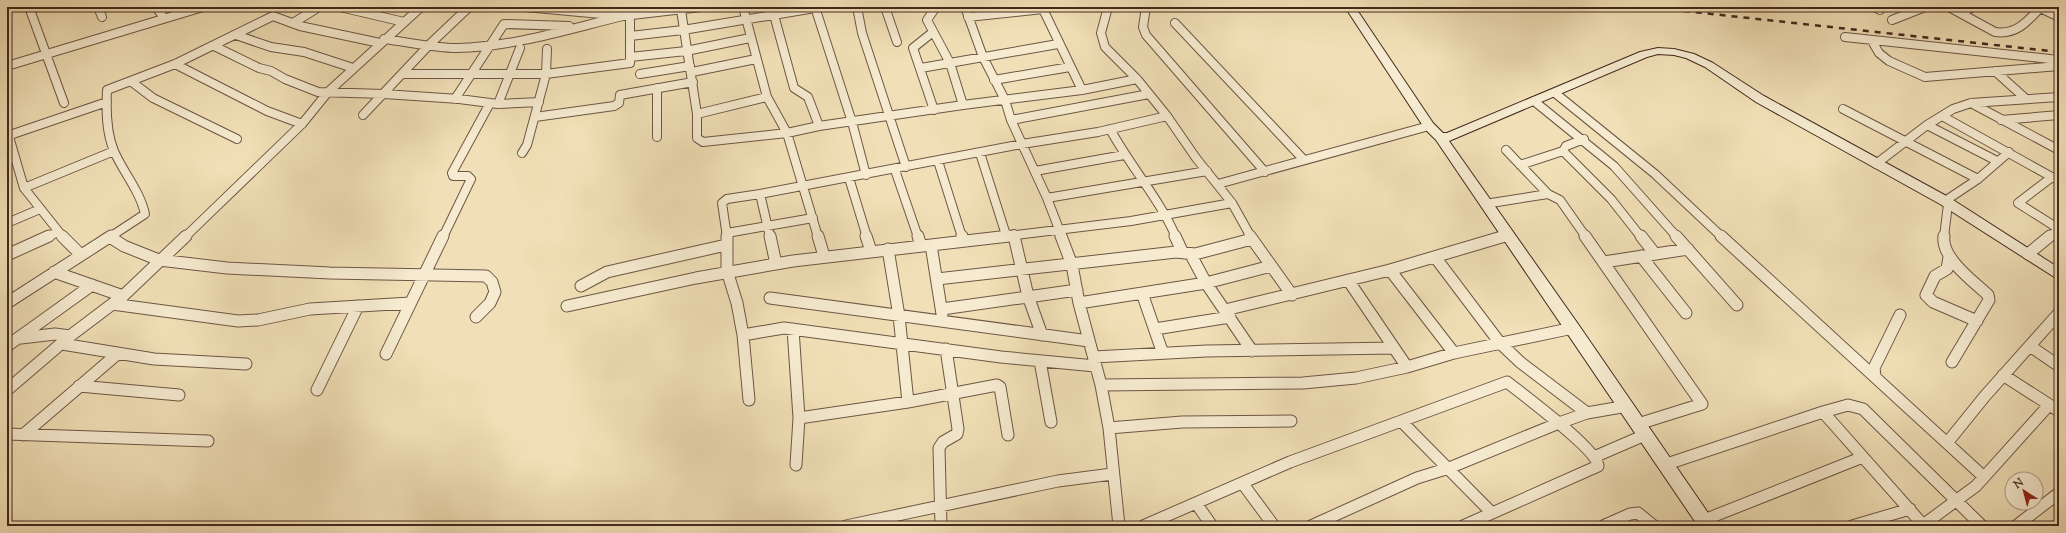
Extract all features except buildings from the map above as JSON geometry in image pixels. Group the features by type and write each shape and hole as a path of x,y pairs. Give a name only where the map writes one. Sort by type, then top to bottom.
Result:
{"main road":[{"path":"1350,7 1429,126 1440,137 1485,204 1627,406 1638,431 1666,464 1706,523"},
{"path":"1440,137 1449,137 1644,54 1658,51 1674,52 1690,56 1709,65 1760,98 1946,203 2059,275"}],"street":[{"path":"29,7 48,53 64,103"},
{"path":"98,7 102,17"},
{"path":"156,7 164,18"},
{"path":"7,66 203,7"},
{"path":"293,23 319,7"},
{"path":"340,7 404,22"},
{"path":"7,390 66,340 123,296 302,124 328,92 382,41 421,7"},
{"path":"363,115 430,44 469,7"},
{"path":"526,7 627,15"},
{"path":"7,303 143,216 145,212 114,151 110,137 107,90 132,82 175,64 273,16 293,23 382,41 430,44 455,48 488,46 511,42 627,15 701,7"},
{"path":"743,7 750,38 762,75 766,97 787,133 824,256"},
{"path":"857,7 862,33 906,167"},
{"path":"885,7 897,42"},
{"path":"936,7 927,20 950,63 963,105"},
{"path":"965,7 983,57 1005,100 1011,120 1047,198 1072,266 1079,303 1101,385 1109,428 1112,474 1119,526"},
{"path":"1108,7 1101,33 1105,47 1137,79 1167,116 1232,203 1252,239 1292,295"},
{"path":"1146,7 1143,27 1146,35 1265,172"},
{"path":"1892,20 1925,7"},
{"path":"1949,7 1995,32 2002,34 2011,34 2018,30 2039,8 2059,17"},
{"path":"1961,13 1973,7"},
{"path":"630,36 683,30 815,8 852,122 859,154 866,175"},
{"path":"968,18 1042,8 1058,44 1082,90"},
{"path":"681,10 686,51 693,82 697,114 697,138 703,142 787,133 819,126 963,105 1082,90 1137,79"},
{"path":"403,74 546,74 630,63 630,36 627,15"},
{"path":"774,15 794,88 808,97 819,126"},
{"path":"1175,23 1304,160"},
{"path":"455,99 469,75 504,24 580,27"},
{"path":"933,32 913,48 922,68 934,110"},
{"path":"236,35 271,47 304,52 353,68"},
{"path":"1845,37 2059,60"},
{"path":"630,57 686,51 750,38"},
{"path":"1872,41 1881,56 1917,75 1925,77 2059,66"},
{"path":"922,68 1058,44"},
{"path":"214,46 284,79 318,92 384,94 455,99 494,104 539,102"},
{"path":"386,354 423,275 471,179 468,176 453,176 452,173 494,104 510,74 520,48"},
{"path":"522,153 527,145 546,74 547,49"},
{"path":"640,74 691,69 756,59"},
{"path":"175,64 216,88 302,124"},
{"path":"994,80 1070,67"},
{"path":"1994,71 2026,99"},
{"path":"132,82 154,98 238,139"},
{"path":"535,117 614,106 619,103 620,95 693,82"},
{"path":"657,88 657,137"},
{"path":"1555,93 1655,174 1743,257 1876,376 1984,477"},
{"path":"1011,120 1149,94"},
{"path":"697,114 766,97"},
{"path":"1876,164 1927,125 1953,109 1971,103 2059,97"},
{"path":"1534,101 1584,139 1614,166 1736,305"},
{"path":"81,255 58,232 24,188 7,134 107,102"},
{"path":"1971,103 2059,150"},
{"path":"1843,109 1978,179"},
{"path":"2001,120 2059,115"},
{"path":"749,400 743,335 737,302 727,271 727,233 723,201 727,199 895,170 1022,144 1110,130 1167,116"},
{"path":"1942,116 2056,179 2018,203 2059,229 2028,254"},
{"path":"1927,125 1997,161"},
{"path":"1218,184 1429,126"},
{"path":"1110,130 1124,155 1167,217 1206,283 1228,313 1252,351"},
{"path":"1520,165 1563,151 1566,146 1584,139"},
{"path":"1506,150 1548,194"},
{"path":"24,188 114,151"},
{"path":"1563,151 1611,199 1655,254"},
{"path":"1952,362 1989,300 1988,295 1962,272 1949,257 1943,244 1946,203 1978,179 2009,152"},
{"path":"980,153 1023,268 1028,296 1042,334"},
{"path":"1035,171 1124,155"},
{"path":"938,161 963,240"},
{"path":"895,170 926,245 937,279 942,309 942,322"},
{"path":"1047,198 1207,171"},
{"path":"849,178 871,251"},
{"path":"760,194 776,264"},
{"path":"1485,204 1548,194 1560,200 1645,320 1702,404 1638,431 1594,456"},
{"path":"567,306 727,271 888,248 1010,235 1059,232 1167,217 1232,203"},
{"path":"7,223 40,209"},
{"path":"727,233 813,218"},
{"path":"7,255 58,232"},
{"path":"1155,329 1228,313 1390,270 1508,235"},
{"path":"110,237 124,246 159,260 227,268 330,273 486,276 492,280 495,287 494,298 476,317"},
{"path":"937,279 1023,268 1072,266 1187,253 1252,239"},
{"path":"582,286 607,272 726,245"},
{"path":"888,248 899,316 908,402"},
{"path":"1604,262 1688,250"},
{"path":"1641,256 1686,313"},
{"path":"1435,257 1500,343 1520,362 1587,413"},
{"path":"1949,257 1947,269 1935,276 1926,295 1933,302 1977,322"},
{"path":"1079,303 1206,283 1271,266"},
{"path":"1390,270 1454,353"},
{"path":"54,272 123,296"},
{"path":"1348,280 1407,368"},
{"path":"7,346 92,285"},
{"path":"942,309 1077,290"},
{"path":"1142,293 1162,351"},
{"path":"770,298 1089,341"},
{"path":"112,304 238,322 258,320 310,309 410,303"},
{"path":"317,390 358,306"},
{"path":"1876,376 1874,368 1900,315"},
{"path":"1947,443 2003,375 2057,319"},
{"path":"1101,385 1303,383 1356,378 1407,368 1454,353 1573,328"},
{"path":"743,335 776,329 793,329 1040,361 1094,361 1162,351 1394,348"},
{"path":"793,329 799,418 796,465"},
{"path":"18,338 55,334 66,340 115,356 202,364 246,364"},
{"path":"2030,346 2059,366"},
{"path":"941,526 939,506 939,448 943,442 957,434 958,429 951,393 946,349"},
{"path":"23,435 115,356"},
{"path":"1040,361 1052,422"},
{"path":"1823,412 1924,526 1957,502 2054,408 2003,375"},
{"path":"1143,526 1243,484 1290,462 1507,382 1560,423 1594,456 1598,463 1594,468 1463,526"},
{"path":"799,418 908,402 993,385 1000,387 1008,435"},
{"path":"79,386 179,395"},
{"path":"1666,464 1823,412 1845,405 1854,404 1863,409 1982,526"},
{"path":"1311,526 1417,478 1449,468 1560,423 1587,413 1627,406"},
{"path":"1109,428 1189,422 1291,421"},
{"path":"1401,421 1492,513"},
{"path":"7,434 208,441"},
{"path":"1706,523 1863,457"},
{"path":"846,526 892,521 939,506 1058,481 1112,474"},
{"path":"1243,484 1274,526"},
{"path":"2016,526 2059,493"},
{"path":"1196,503 1212,526"},
{"path":"1852,526 1910,509"},
{"path":"1603,526 1630,514 1638,513 1654,526"}],"railway":[{"path":"1648,7 2059,52"}]}
